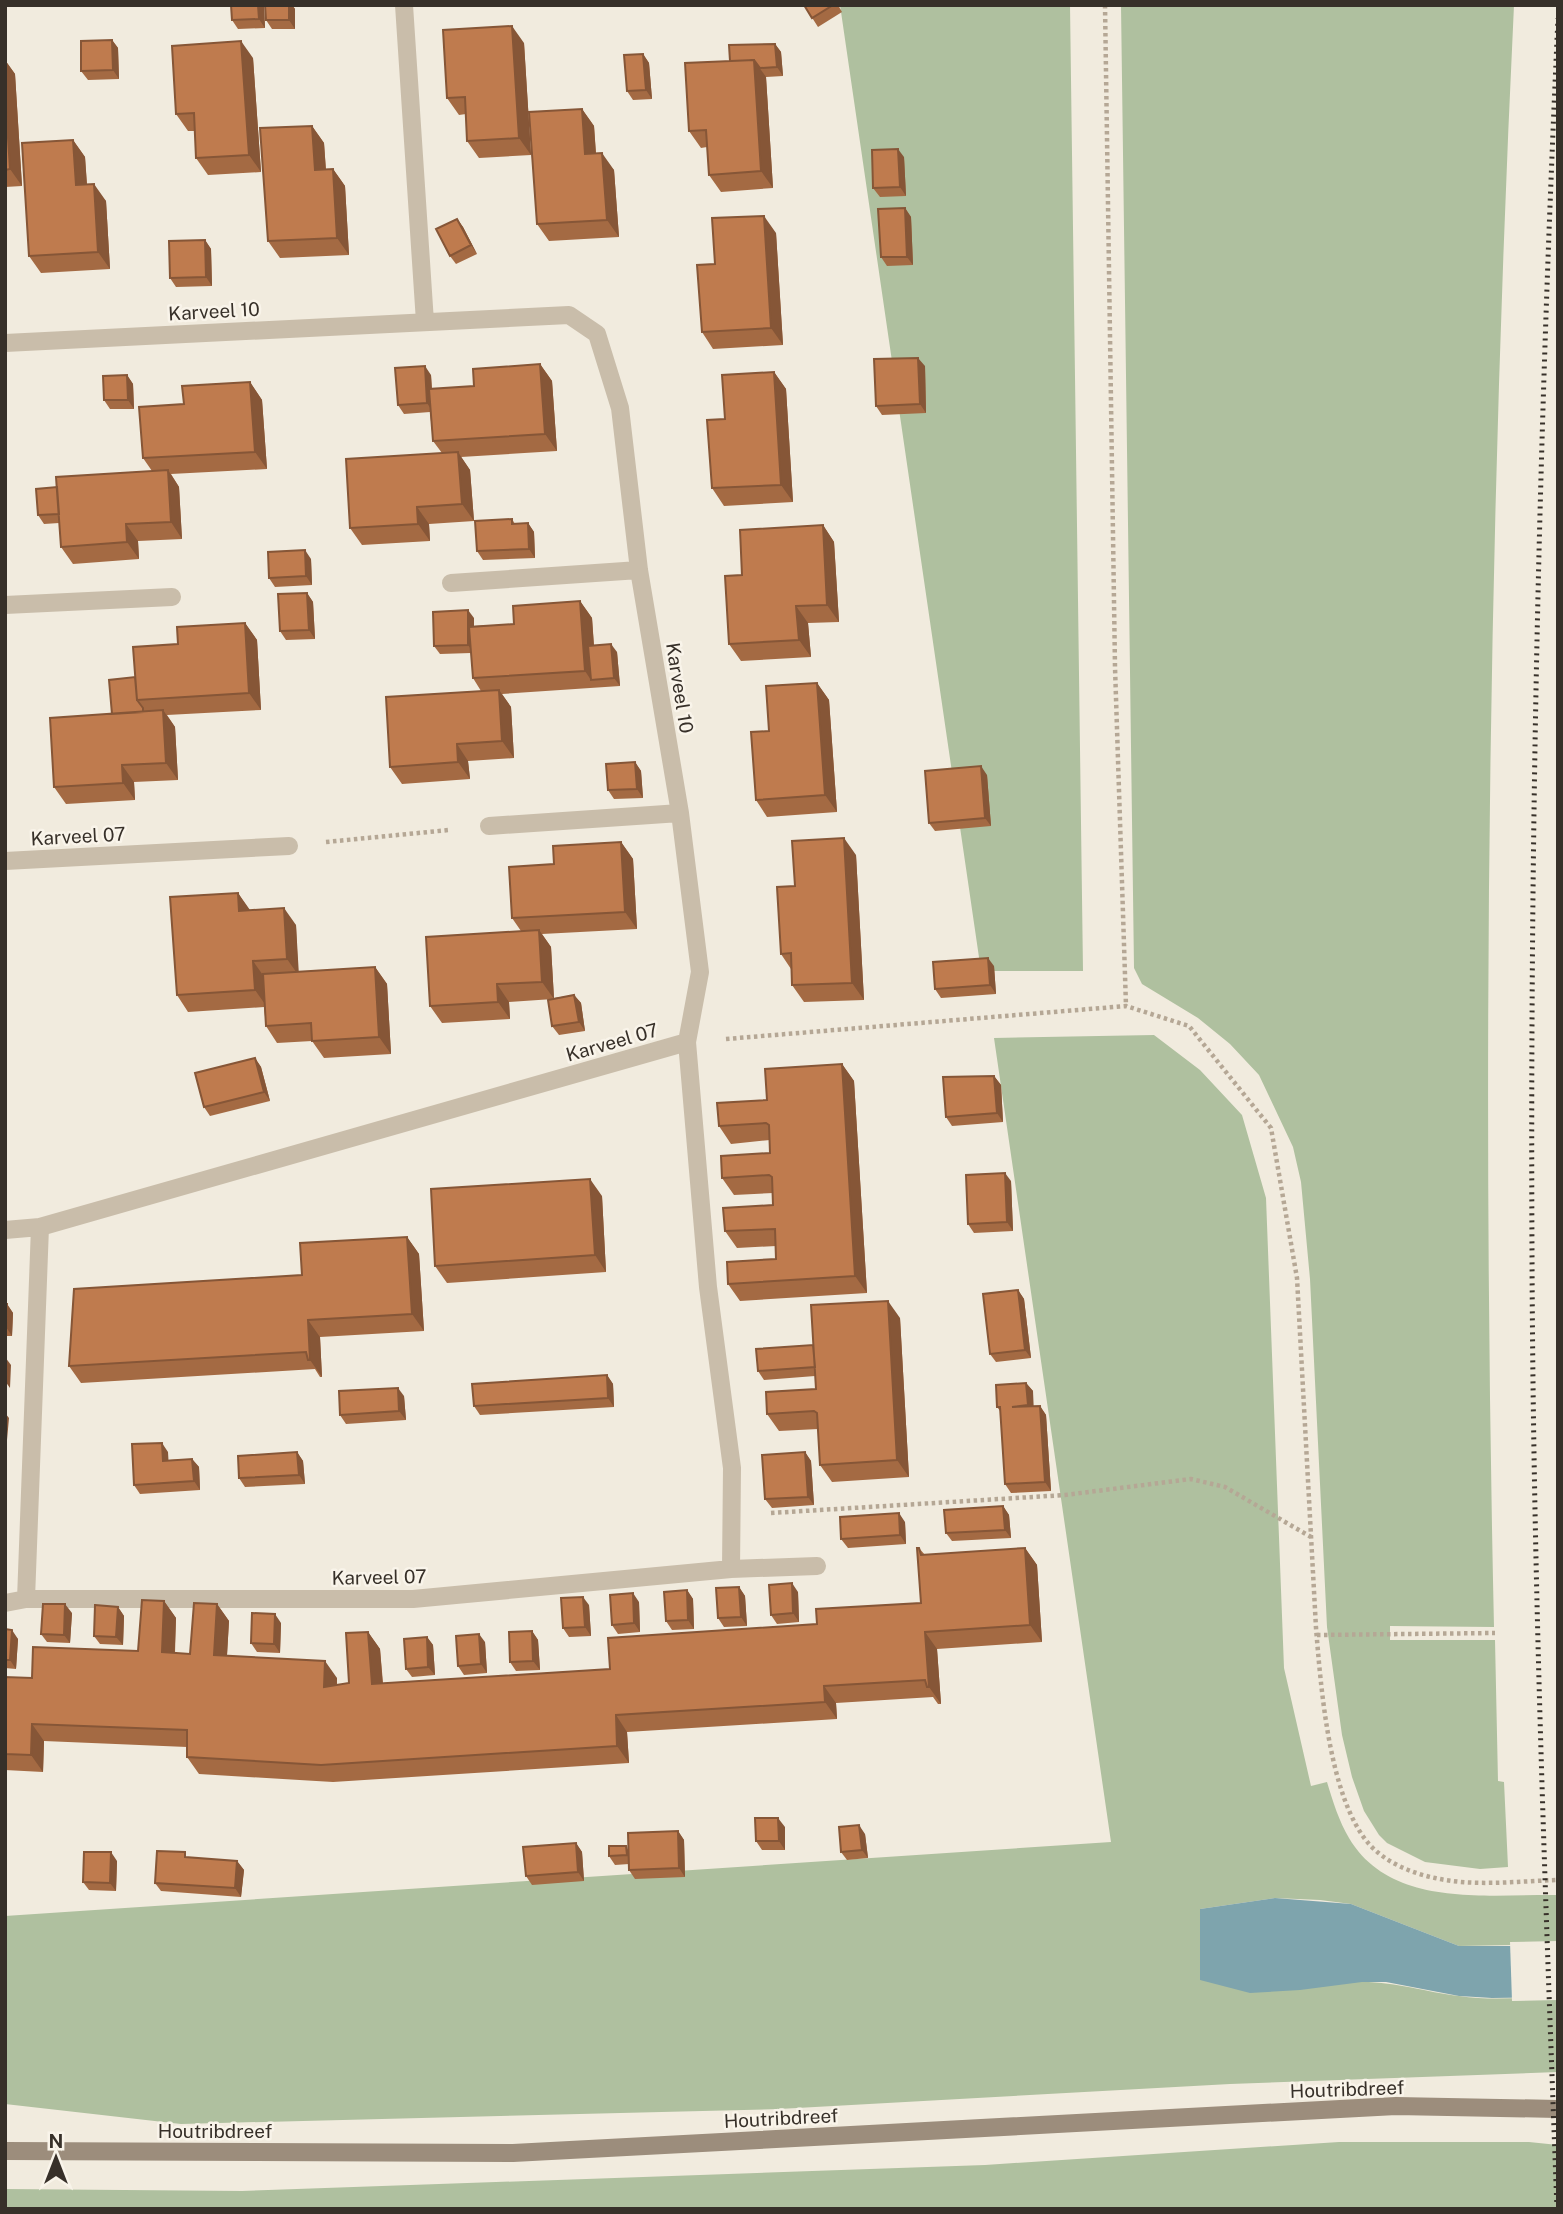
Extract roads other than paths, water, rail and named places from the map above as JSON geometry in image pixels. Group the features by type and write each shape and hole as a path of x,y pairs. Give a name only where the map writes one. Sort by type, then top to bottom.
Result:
{"main road":[{"name":"Houtribdreef","path":"5,2151 513,2153 1396,2106 1558,2109"}],"street":[{"path":"404,5 425,322"},
{"name":"Karveel 10","path":"5,359 6,343 569,315 597,334 620,408 639,570 680,813 700,972 687,1042"},
{"path":"451,583 639,570"},
{"path":"5,605 172,597"},
{"path":"489,827 680,813"},
{"name":"Karveel 07","path":"5,861 289,846"},
{"name":"Karveel 07","path":"5,1230 40,1227 687,1042 708,1287 732,1468 731,1569"},
{"path":"26,1599 40,1227"},
{"name":"Karveel 07","path":"5,1603 26,1599 413,1599 731,1569 817,1566"}],"water":[{"path":"1275,1898 1351,1904 1459,1946 1514,1946 1558,1997 1459,1996 1386,1982 1250,1993 1200,1980 1200,1909"}],"railway":[{"path":"1557,2209 1537,1610 1532,1097 1537,635 1558,18"}]}
